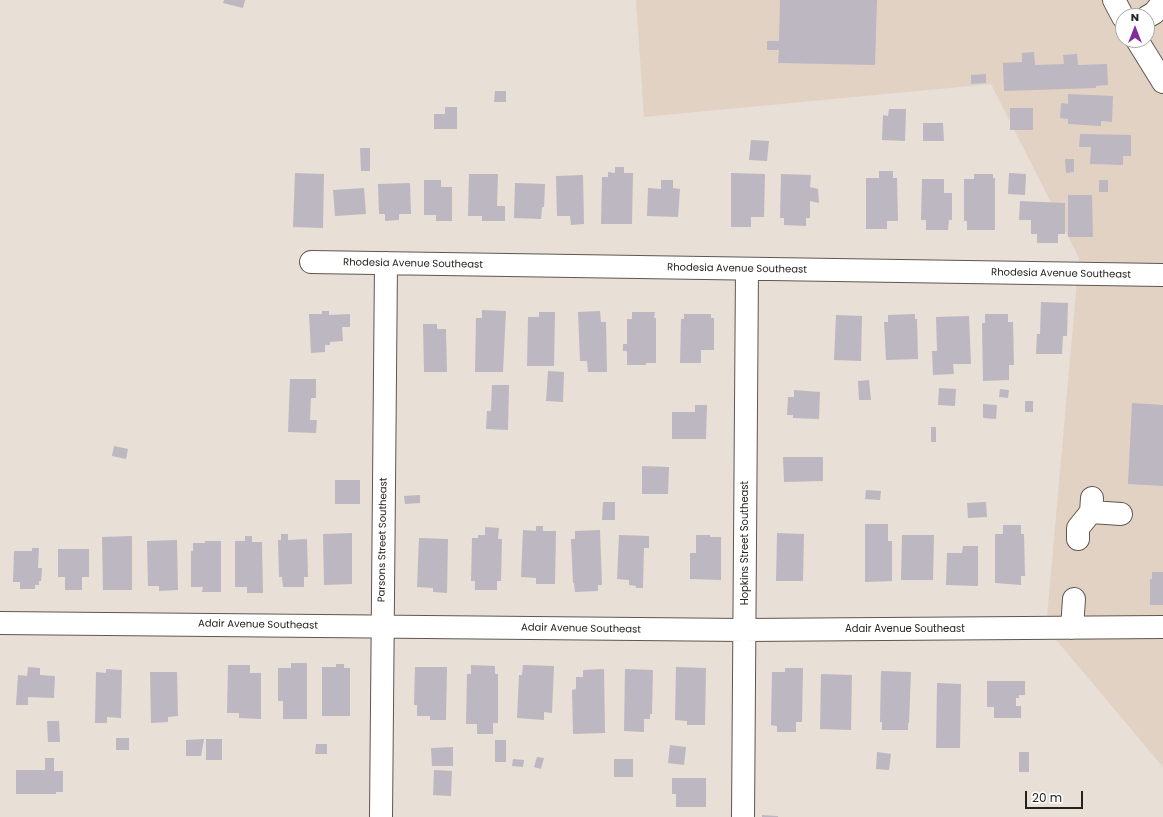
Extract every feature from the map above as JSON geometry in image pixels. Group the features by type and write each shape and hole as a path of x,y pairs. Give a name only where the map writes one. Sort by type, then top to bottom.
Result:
{"street":[{"path":"1142,48 1163,82"},
{"name":"Rhodesia Avenue Southeast","path":"312,262 1163,275"},
{"name":"Parsons Street Southeast","path":"381,817 386,263"},
{"name":"Hopkins Street Southeast","path":"743,817 747,269"},
{"path":"1078,539 1078,528 1091,505 1121,514"},
{"path":"1072,628 1074,599"},
{"name":"Adair Avenue Southeast","path":"0,623 744,630 1163,627"}],"shaded area":[{"path":"636,0 1163,0 1163,767 1046,628 1079,258 991,84 644,117"}],"building":[{"path":"224,0 245,0 243,8 223,3"},
{"path":"780,0 877,0 875,65 778,63 779,50 767,50 767,41 779,41"},
{"path":"1034,52 1035,65 1064,64 1063,55 1077,54 1078,65 1107,64 1108,85 1096,86 1096,88 1004,91 1003,63 1022,62 1022,53"},
{"path":"986,74 986,83 971,84 971,75"},
{"path":"495,91 506,91 506,102 494,102"},
{"path":"1068,94 1113,96 1112,122 1101,121 1101,126 1068,124 1068,119 1060,118 1061,103 1068,104"},
{"path":"445,107 457,107 457,129 434,129 434,114 445,114"},
{"path":"1010,108 1033,108 1033,130 1010,130"},
{"path":"889,109 906,109 905,141 882,140 883,115 888,116"},
{"path":"923,123 943,123 944,141 923,141"},
{"path":"1080,134 1131,135 1131,156 1123,156 1123,165 1090,164 1091,147 1079,147"},
{"path":"751,140 769,141 767,161 749,160"},
{"path":"360,148 370,148 370,171 361,171"},
{"path":"1065,159 1074,159 1074,172 1066,173"},
{"path":"615,167 624,167 624,173 633,173 632,224 601,224 602,177 608,177 608,172 615,173"},
{"path":"879,171 893,171 893,178 897,178 898,221 887,221 887,229 866,229 866,178 879,178"},
{"path":"295,173 324,174 323,228 293,227"},
{"path":"731,173 765,174 764,217 751,217 751,227 731,227"},
{"path":"1009,173 1026,174 1025,195 1008,194"},
{"path":"469,174 498,174 497,206 505,206 505,221 482,221 482,216 468,216"},
{"path":"781,174 811,175 810,187 818,189 819,203 810,201 810,218 806,218 806,226 784,225 784,218 780,218"},
{"path":"974,174 993,174 993,178 995,178 995,230 967,230 967,221 964,221 964,179 974,179"},
{"path":"583,175 584,224 571,225 570,216 557,216 556,176"},
{"path":"922,179 944,179 944,193 952,193 952,220 949,220 948,230 926,230 926,220 921,220"},
{"path":"424,180 441,180 441,187 452,187 452,221 436,221 436,215 424,215"},
{"path":"661,180 673,180 673,188 680,189 678,217 647,216 648,188 661,189"},
{"path":"1099,180 1108,180 1108,192 1099,192"},
{"path":"410,183 411,214 399,214 399,220 385,221 385,214 379,214 378,184"},
{"path":"515,183 545,184 544,207 542,207 541,219 514,218"},
{"path":"364,188 366,214 335,216 333,190"},
{"path":"1068,195 1092,195 1093,237 1068,237"},
{"path":"1020,201 1065,203 1065,234 1058,234 1058,243 1037,243 1037,234 1031,234 1031,220 1019,220"},
{"path":"1041,302 1068,303 1067,336 1063,336 1062,354 1036,354 1037,334 1040,334"},
{"path":"482,310 506,311 503,372 475,372 476,318 482,318"},
{"path":"322,311 329,311 329,315 350,314 350,327 342,327 343,341 330,342 330,345 325,345 325,352 311,353 309,314 322,314"},
{"path":"600,311 601,322 606,322 607,372 588,372 587,361 580,361 578,312"},
{"path":"539,312 555,312 554,366 527,366 528,317 539,317"},
{"path":"632,312 655,312 656,363 646,363 646,365 627,365 627,351 623,351 623,344 627,344 627,319 632,319"},
{"path":"684,314 711,314 711,318 714,318 714,350 701,350 701,363 680,363 681,319 684,319"},
{"path":"915,314 915,319 917,319 918,359 886,360 884,322 888,322 888,315"},
{"path":"985,314 1008,314 1008,322 1013,322 1014,365 1009,365 1009,380 983,381 982,323 985,323"},
{"path":"836,315 862,316 861,361 834,360"},
{"path":"969,316 971,364 953,364 954,374 933,375 932,351 937,351 936,317"},
{"path":"423,324 437,324 437,329 446,329 447,372 424,372"},
{"path":"548,371 564,372 563,402 546,401"},
{"path":"290,379 316,379 316,398 311,398 310,420 317,420 316,433 288,432"},
{"path":"869,380 871,400 859,400 858,381"},
{"path":"492,385 509,385 508,430 486,429 487,411 491,411"},
{"path":"939,388 956,389 955,406 938,405"},
{"path":"1000,389 1009,390 1008,398 999,397"},
{"path":"794,390 820,392 819,419 793,418 793,415 787,415 788,397 794,397"},
{"path":"1025,401 1033,401 1033,412 1025,412"},
{"path":"1132,403 1163,405 1163,486 1128,484"},
{"path":"983,404 997,405 996,419 983,418"},
{"path":"695,405 707,405 706,439 672,439 672,412 695,412"},
{"path":"931,427 936,427 936,442 931,442"},
{"path":"114,446 128,449 126,459 112,456"},
{"path":"783,457 823,457 823,481 784,482"},
{"path":"642,466 669,467 668,494 642,494"},
{"path":"335,480 360,480 360,504 335,504"},
{"path":"866,490 881,491 880,500 865,499"},
{"path":"420,495 420,503 405,504 404,496"},
{"path":"603,502 615,502 615,520 602,520"},
{"path":"986,502 987,517 968,518 967,503"},
{"path":"865,524 888,524 888,541 892,541 892,581 865,582"},
{"path":"1003,525 1021,525 1021,534 1024,534 1025,576 1021,576 1021,585 995,583 995,534 1003,534"},
{"path":"536,526 543,526 543,531 556,531 555,584 536,584 536,578 521,577 523,530 536,531"},
{"path":"485,527 499,528 498,539 502,539 501,581 497,581 497,590 475,590 475,581 471,581 472,538 478,538 478,535 485,535"},
{"path":"600,530 602,585 598,585 598,591 575,592 573,583 571,539 575,539 575,531"},
{"path":"352,533 352,584 324,585 323,534"},
{"path":"777,533 804,534 803,581 776,581"},
{"path":"281,534 288,534 288,540 307,539 308,577 304,577 304,587 283,587 282,577 279,577 278,540 281,540"},
{"path":"619,535 649,536 649,548 644,548 643,588 636,588 636,586 629,585 629,580 617,579"},
{"path":"696,535 721,537 721,580 690,579 690,553 696,553"},
{"path":"902,535 934,535 933,580 901,580"},
{"path":"132,536 132,590 103,590 102,537"},
{"path":"245,536 252,536 252,542 262,542 263,593 247,593 247,587 235,587 235,541 245,541"},
{"path":"419,538 448,539 447,593 433,592 433,588 417,587"},
{"path":"177,540 178,590 159,591 159,586 148,586 147,541"},
{"path":"205,541 221,541 221,592 202,592 203,587 191,587 191,551 193,551 193,543 205,543"},
{"path":"963,546 978,546 978,586 946,585 947,553 962,553"},
{"path":"32,548 39,548 38,568 42,568 41,581 39,581 39,585 35,585 35,589 20,589 20,582 13,582 14,551 32,551"},
{"path":"58,549 89,549 89,577 82,577 82,590 65,590 65,577 58,577"},
{"path":"1152,572 1163,572 1163,605 1150,605 1150,579 1152,579"},
{"path":"291,663 307,663 307,719 283,719 283,701 278,701 278,668 291,668"},
{"path":"336,664 344,664 344,668 350,668 350,716 322,716 322,667 336,667"},
{"path":"228,665 250,665 250,673 261,673 261,719 239,718 239,713 227,713"},
{"path":"471,665 495,666 495,674 498,674 498,723 493,723 493,734 477,734 477,724 466,724 467,674 471,674"},
{"path":"523,665 554,666 552,713 544,712 544,720 517,718 519,675 522,675"},
{"path":"28,667 40,668 40,675 55,676 54,698 28,697 28,705 16,705 18,675 27,676"},
{"path":"415,667 447,667 446,720 430,720 430,716 417,716 417,705 414,705"},
{"path":"676,667 706,668 705,725 687,725 687,721 675,720"},
{"path":"785,668 803,668 802,722 796,722 796,732 777,732 777,726 771,725 772,672 785,672"},
{"path":"106,669 122,670 121,718 107,717 107,723 95,723 96,672 106,673"},
{"path":"604,669 605,733 573,734 572,690 576,689 576,677 583,677 583,670"},
{"path":"625,669 653,670 652,714 650,714 650,719 644,719 644,732 624,731"},
{"path":"881,671 911,672 908,730 882,730 882,722 880,722"},
{"path":"150,672 177,672 178,716 168,717 168,722 151,723"},
{"path":"821,674 852,675 851,730 820,729"},
{"path":"987,681 1025,681 1025,695 1019,695 1019,698 1016,698 1016,706 1021,706 1021,718 994,718 994,707 987,707"},
{"path":"937,683 961,684 960,748 936,748"},
{"path":"47,721 59,721 60,742 48,742"},
{"path":"116,738 129,738 129,750 116,750"},
{"path":"204,739 201,756 186,756 186,740"},
{"path":"206,739 222,739 222,760 206,760"},
{"path":"495,740 506,740 506,762 495,762"},
{"path":"316,744 327,744 327,754 315,754"},
{"path":"670,745 686,747 684,765 668,763"},
{"path":"453,747 453,766 432,766 431,748"},
{"path":"877,752 891,754 889,770 876,769"},
{"path":"1019,752 1029,752 1029,772 1019,772"},
{"path":"537,757 544,758 541,769 534,767"},
{"path":"45,758 54,758 54,771 63,771 63,792 56,792 56,794 16,794 16,770 45,770"},
{"path":"513,759 524,760 523,767 512,766"},
{"path":"614,759 633,759 633,777 614,777"},
{"path":"434,770 452,771 451,796 433,795"},
{"path":"672,778 706,778 706,807 676,807 676,794 672,794"},
{"path":"762,815 778,816 778,817 762,817"}]}
